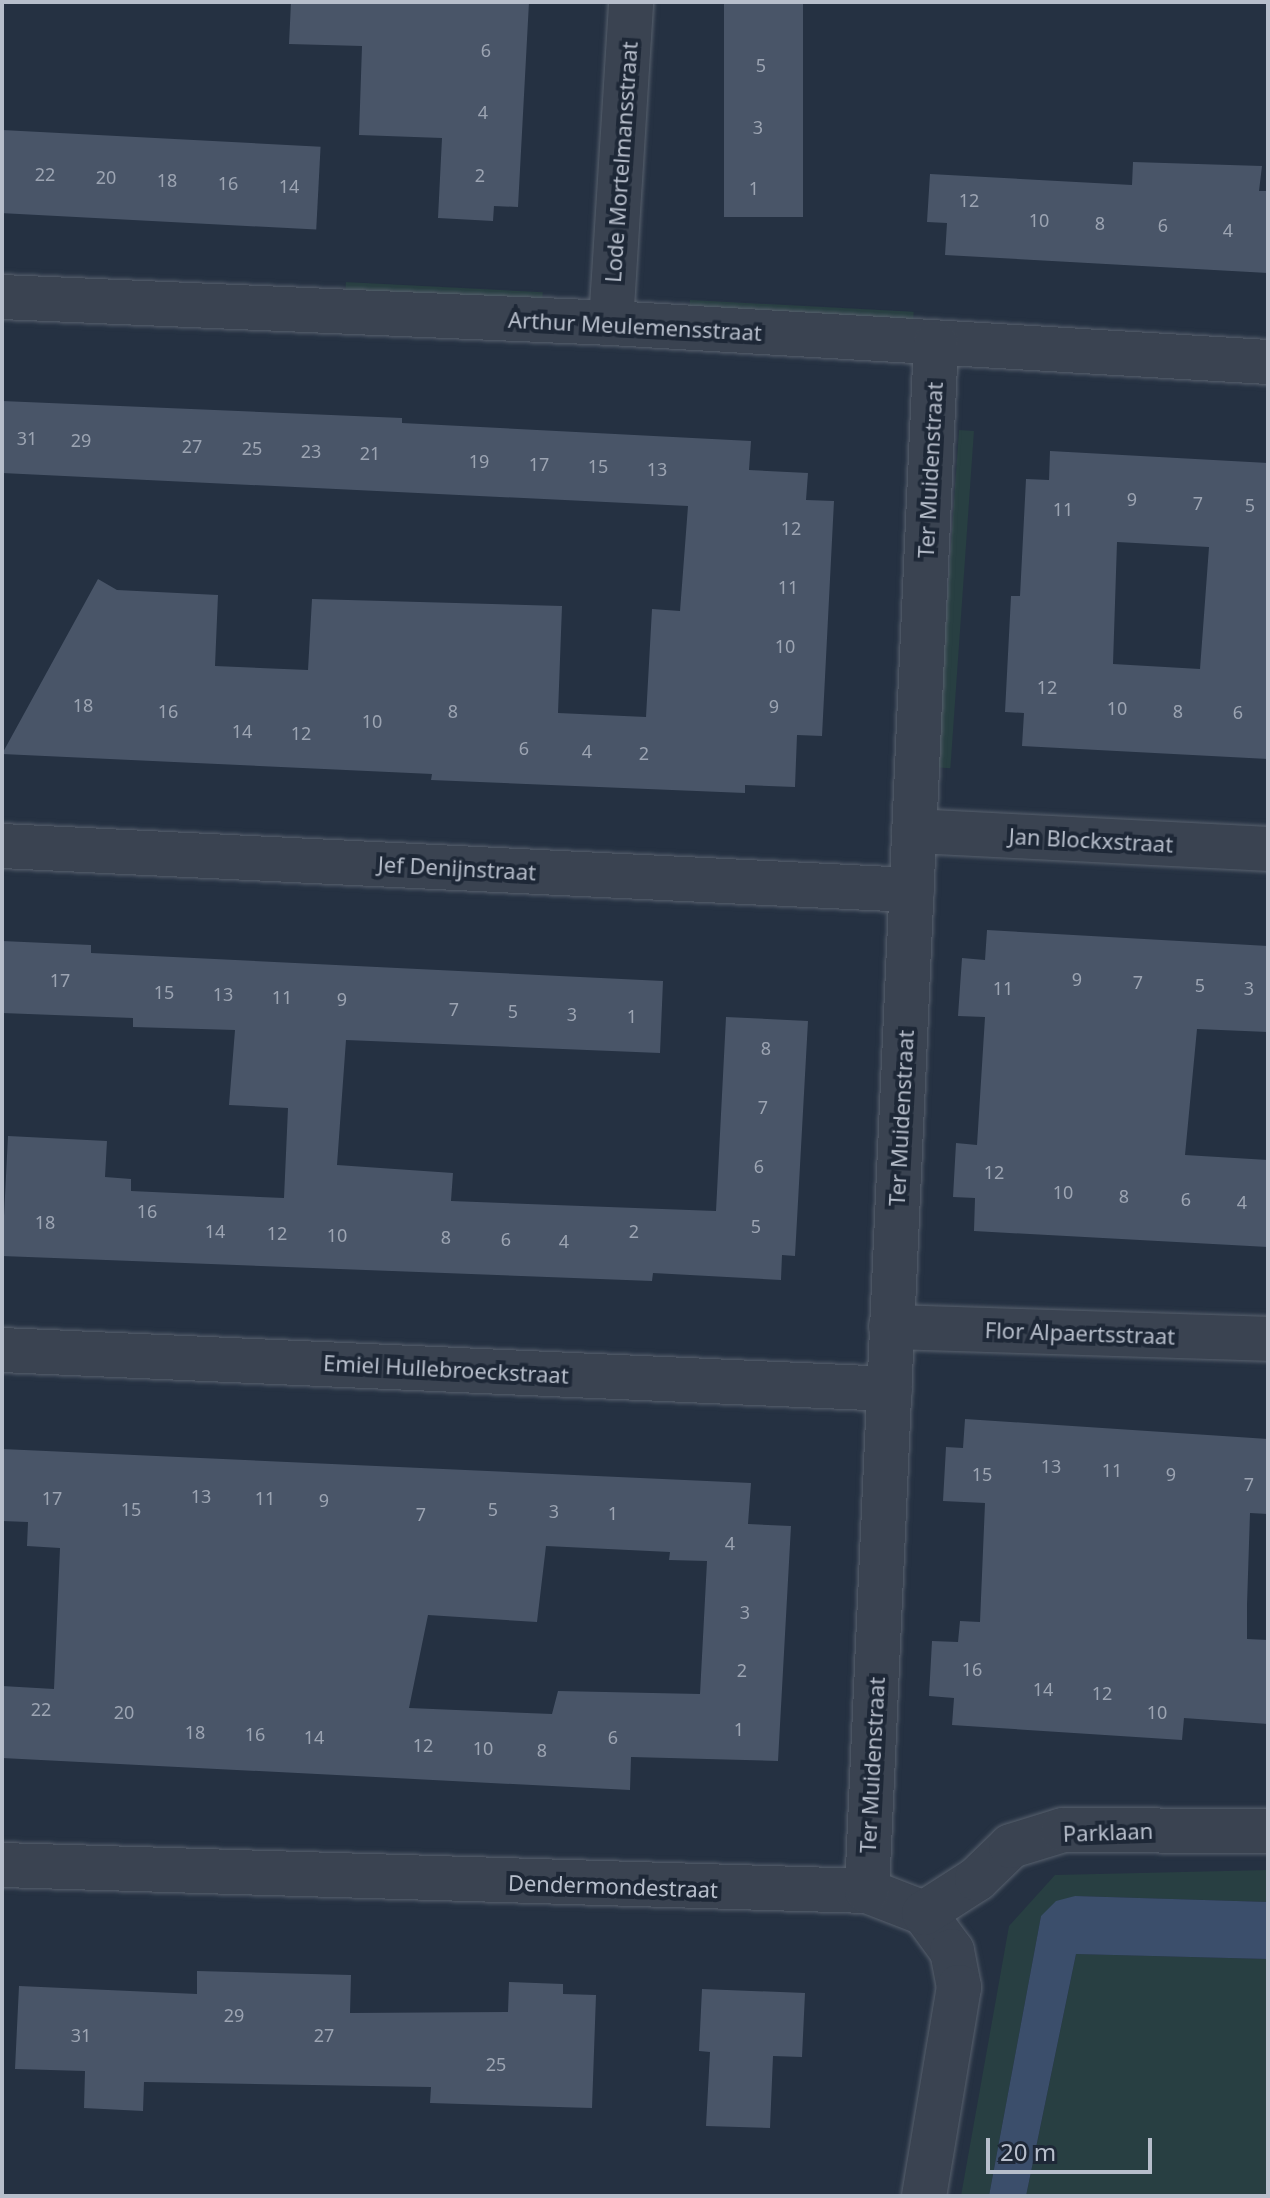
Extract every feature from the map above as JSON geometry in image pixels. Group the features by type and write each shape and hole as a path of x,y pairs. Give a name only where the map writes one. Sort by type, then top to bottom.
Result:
{"street":[{"name":"Lode Mortelmansstraat","path":"611,323 631,2"},
{"name":"Arthur Meulemensstraat","path":"2,297 611,323 1268,362"},
{"name":"Ter Muidenstraat","path":"867,1891 936,344"},
{"name":"Jan Blockxstraat","path":"914,831 1268,849"},
{"name":"Jef Denijnstraat","path":"2,846 912,890"},
{"name":"Flor Alpaertsstraat","path":"891,1327 1268,1339"},
{"name":"Emiel Hullebroeckstraat","path":"2,1350 890,1389"},
{"name":"Parklaan","path":"924,1913 977,1879 1011,1846 1063,1830 1268,1831"},
{"name":"Dendermondestraat","path":"2,1865 867,1891 924,1913"},
{"path":"924,1913 952,1951 959,1987 924,2196"}],"green space":[{"path":"346,282 543,292 542,305 345,295"},
{"path":"690,300 914,312 913,327 689,315"},
{"path":"959,430 974,431 950,768 935,767"},
{"path":"1268,1870 1268,1902 1075,1896 1041,1916 989,2196 961,2196 1009,1926 1055,1875"},
{"path":"1076,1954 1268,1959 1268,2196 1026,2196"}],"water":[{"path":"1075,1896 1268,1902 1268,1959 1076,1954 1026,2196 989,2196 1041,1916 1056,1901"}],"building":[{"path":"291,2 529,2 518,207 494,206 493,221 438,218 442,138 359,135 362,46 289,44"},
{"path":"724,2 803,2 803,217 724,217"},
{"path":"2,130 321,147 316,230 2,213"},
{"path":"1133,162 1262,166 1259,191 1268,191 1268,273 945,255 947,223 927,222 930,174 1132,185"},
{"path":"2,401 402,418 402,423 751,441 749,470 808,473 806,500 834,501 822,736 797,735 795,787 745,785 745,793 431,780 432,774 2,754 98,579 117,590 218,595 215,666 308,670 312,599 562,606 558,713 646,717 652,609 680,611 688,506 2,473"},
{"path":"1050,451 1268,463 1268,759 1022,746 1024,713 1005,712 1011,596 1020,596 1026,479 1049,480","holes":["1117,542 1209,547 1200,669 1113,664"]},
{"path":"987,930 1268,946 1268,1032 1197,1029 1185,1155 1268,1160 1268,1247 974,1231 975,1198 953,1197 956,1143 977,1145 985,1017 958,1016 962,958 985,960"},
{"path":"2,941 91,945 91,953 663,981 660,1053 346,1040 337,1165 453,1173 451,1201 716,1211 726,1017 808,1021 795,1256 782,1255 781,1280 653,1273 652,1281 2,1256 8,1136 107,1141 105,1177 131,1179 131,1191 284,1198 288,1108 229,1105 235,1030 133,1027 133,1018 2,1013"},
{"path":"965,1419 1268,1439 1268,1514 1250,1513 1247,1639 1268,1640 1268,1724 1184,1718 1182,1740 952,1725 954,1698 929,1696 932,1641 958,1642 960,1621 980,1622 985,1503 943,1501 946,1447 963,1448"},
{"path":"2,1449 751,1483 748,1524 791,1526 778,1761 631,1757 630,1790 2,1758 2,1686 54,1689 60,1548 27,1546 28,1522 2,1521","holes":["546,1546 670,1552 669,1560 707,1561 700,1694 558,1691 552,1714 409,1708 428,1615 537,1622"]},
{"path":"197,1971 351,1975 350,2013 508,2012 509,1982 563,1984 563,1994 596,1995 592,2108 430,2103 431,2087 144,2082 143,2111 84,2108 85,2071 15,2069 19,1986 197,1994"},
{"path":"702,1989 805,1993 802,2057 773,2056 770,2128 706,2126 710,2052 699,2051"}]}
